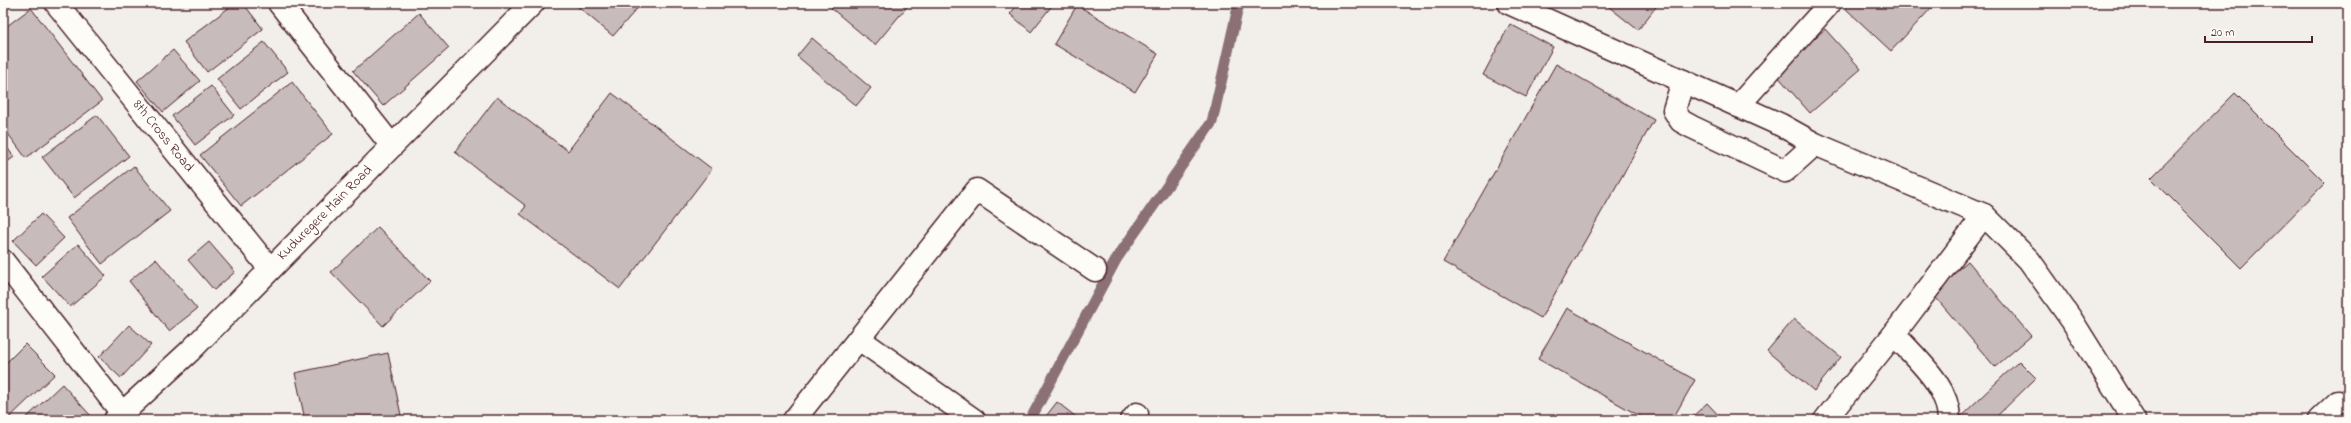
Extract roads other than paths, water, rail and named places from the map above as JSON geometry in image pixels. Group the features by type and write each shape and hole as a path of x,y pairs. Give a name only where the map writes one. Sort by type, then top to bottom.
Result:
{"street":[{"name":"8th Cross Road","path":"56,3 270,269"},
{"path":"279,3 392,146"},
{"name":"Kuduregere Main Road","path":"118,417 190,351 533,3"},
{"path":"1509,3 1781,125 1815,144 1984,215 2029,260 2071,319 2134,420"},
{"path":"1738,106 1830,3"},
{"path":"1683,81 1674,110 1681,121 1692,127 1785,171 1815,144"},
{"path":"794,420 977,190 1096,270"},
{"path":"1825,420 1894,334 1984,215"},
{"path":"3,261 118,417"},
{"path":"1894,334 1941,389 1948,403 1949,420"},
{"path":"859,339 974,420"},
{"path":"2319,420 2338,402"}],"waterway":[{"path":"1030,420 1117,258 1212,122 1239,3"}]}
